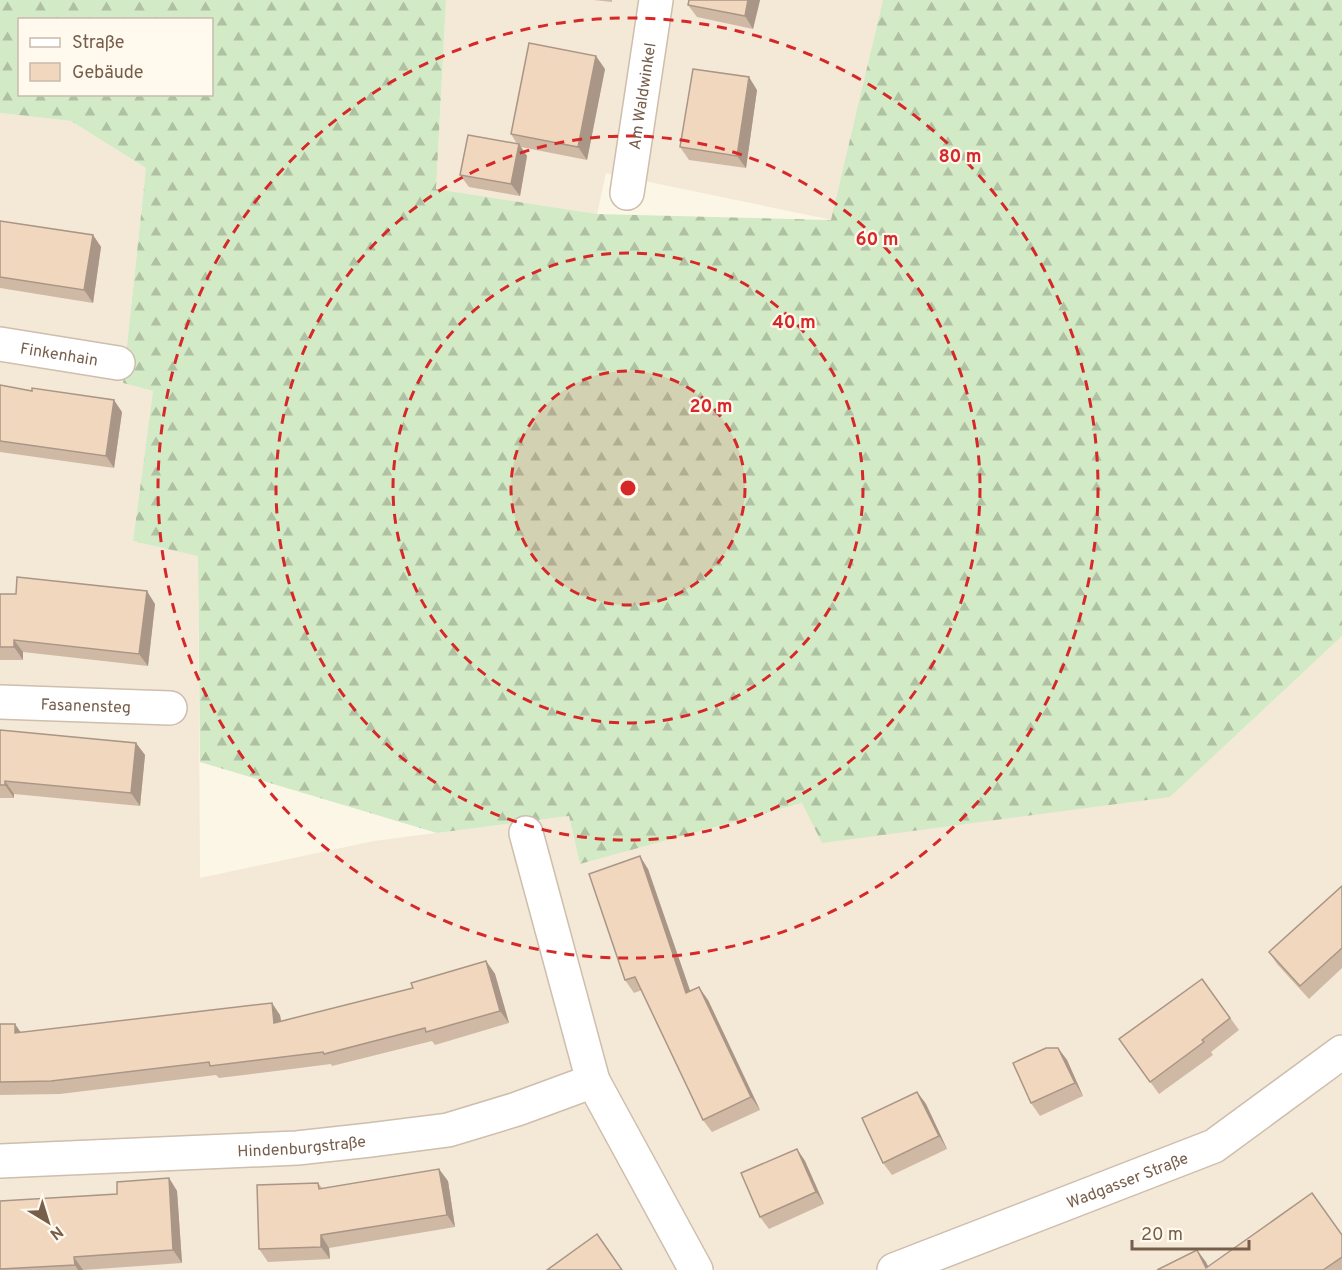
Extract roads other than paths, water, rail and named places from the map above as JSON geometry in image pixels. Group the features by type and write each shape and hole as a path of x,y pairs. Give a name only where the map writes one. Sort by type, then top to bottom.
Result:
{"street":[{"name":"Am Waldwinkel","path":"627,193 656,0"},
{"name":"Finkenhain","path":"0,344 118,363"},
{"name":"Fasanensteg","path":"0,702 170,708"},
{"path":"526,833 593,1081 696,1270"},
{"name":"Wadgasser Straße","path":"894,1270 1214,1146 1342,1052"},
{"name":"Hindenburgstraße","path":"0,1161 297,1148 448,1130 517,1109 593,1081"}]}
